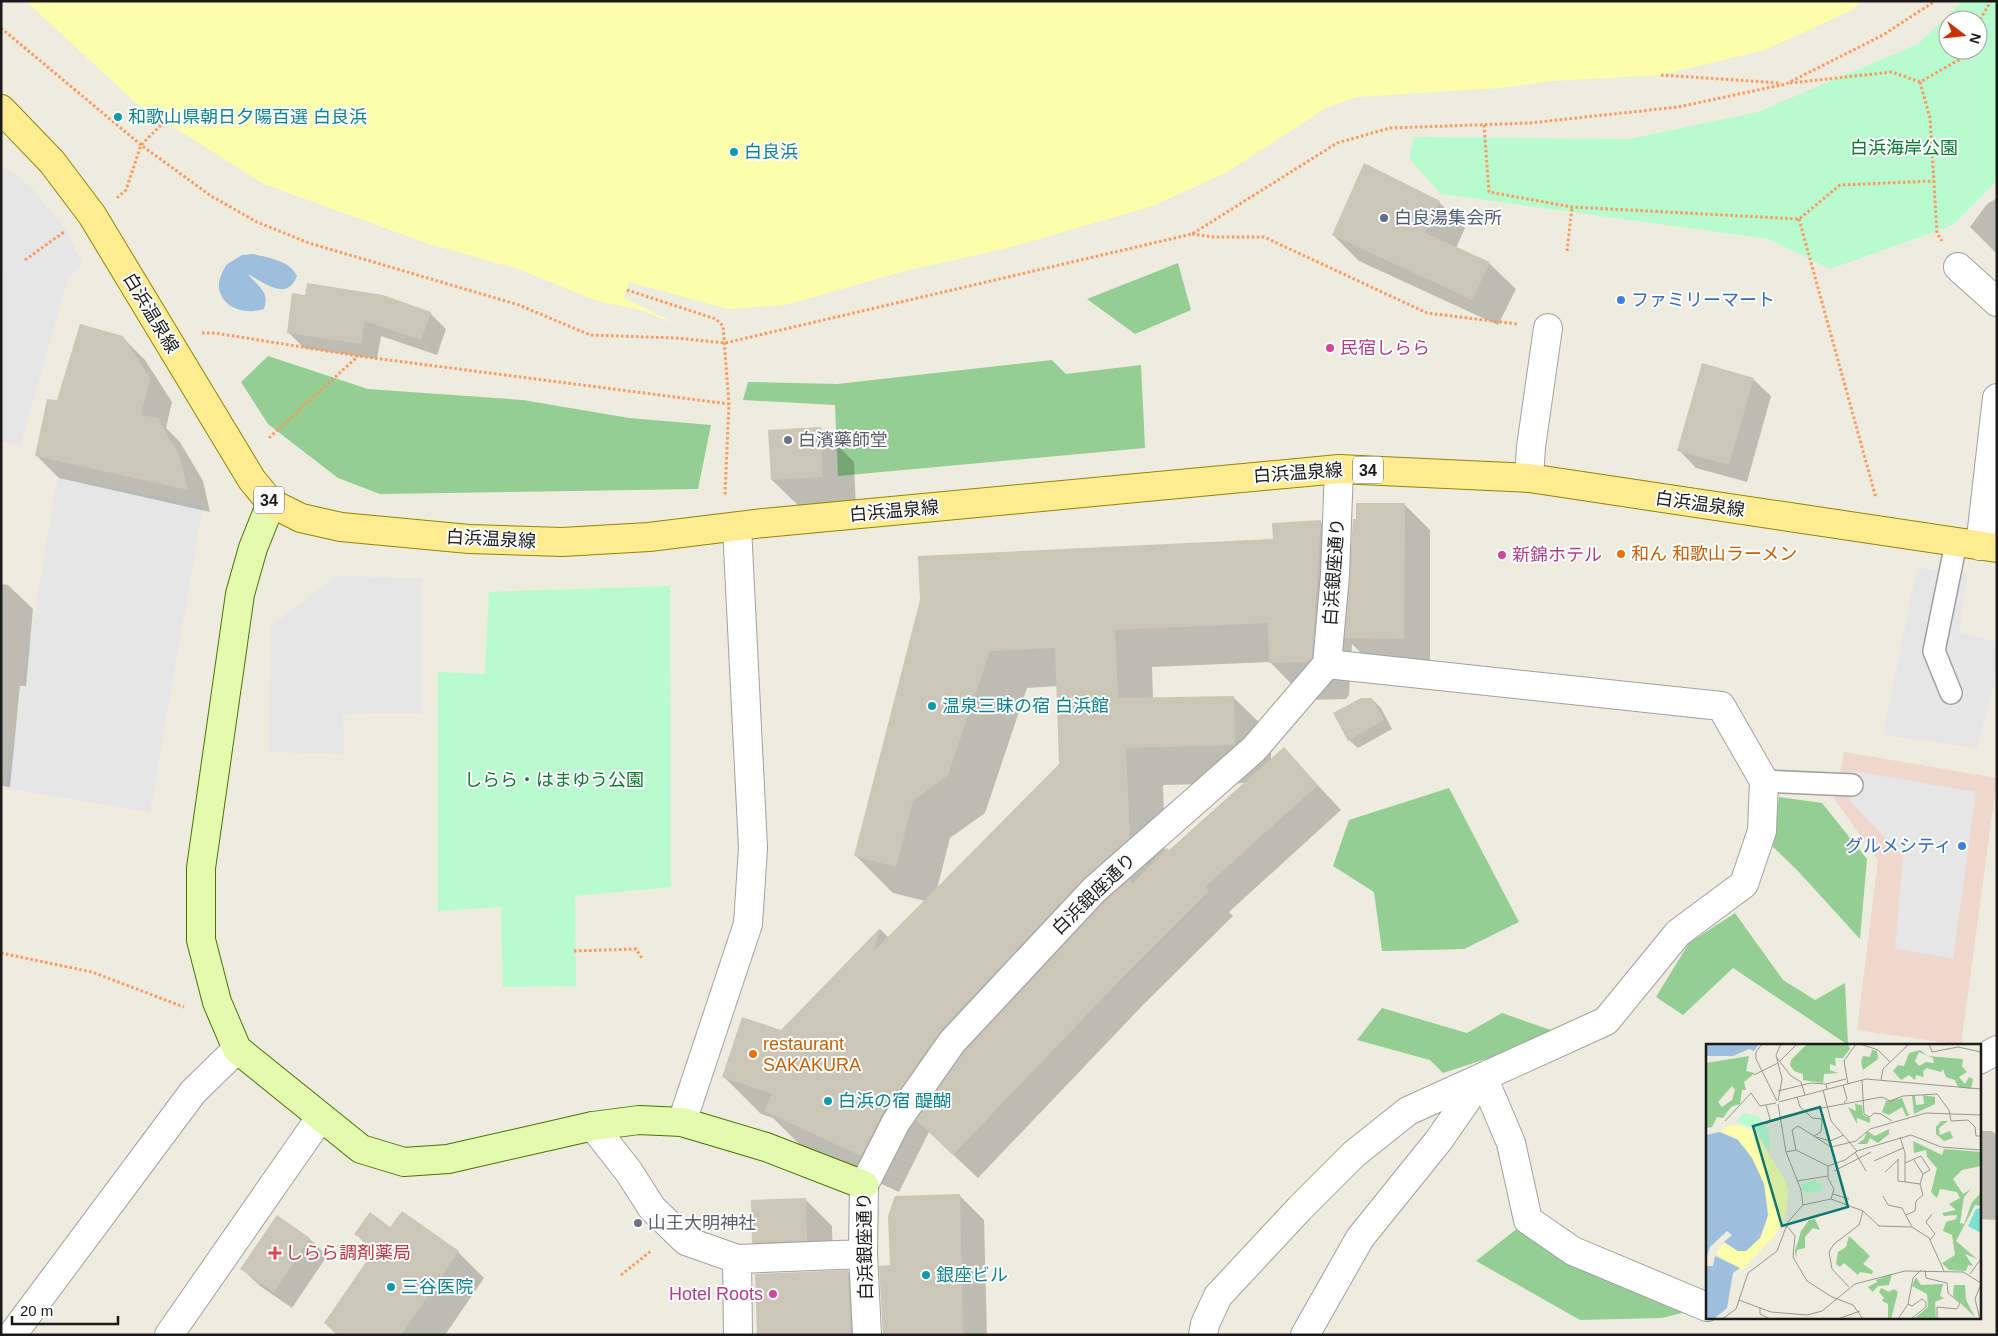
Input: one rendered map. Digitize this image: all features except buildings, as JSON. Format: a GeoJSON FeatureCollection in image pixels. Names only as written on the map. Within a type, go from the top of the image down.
{"type":"FeatureCollection","features":[{"type":"Feature","properties":{"kind":"main road","name":"白浜温泉線"},"geometry":{"type":"LineString","coordinates":[[1,109],[52,162],[92,215],[252,480],[271,503],[301,518],[341,527],[469,539],[562,542],[649,538],[737,527],[1339,468],[1529,478],[1977,546]]}},
{"type":"Feature","properties":{"kind":"street"},"geometry":{"type":"LineString","coordinates":[[1958,267],[1997,302]]}},
{"type":"Feature","properties":{"kind":"street"},"geometry":{"type":"LineString","coordinates":[[1529,478],[1530,447],[1548,328]]}},
{"type":"Feature","properties":{"kind":"street"},"geometry":{"type":"LineString","coordinates":[[1977,546],[1997,398]]}},
{"type":"Feature","properties":{"kind":"street","name":"白浜銀座通り"},"geometry":{"type":"LineString","coordinates":[[867,1335],[863,1254],[864,1185],[896,1122],[952,1042],[1094,890],[1254,749],[1327,664],[1335,565],[1339,468]]}},
{"type":"Feature","properties":{"kind":"street"},"geometry":{"type":"LineString","coordinates":[[271,503],[253,548],[240,594],[201,868],[201,940],[217,1002],[237,1049],[320,1118],[361,1149],[404,1162],[448,1159],[593,1126],[639,1120],[682,1122],[766,1147],[864,1185]]}},
{"type":"Feature","properties":{"kind":"street"},"geometry":{"type":"LineString","coordinates":[[682,1122],[748,924],[753,848],[737,527]]}},
{"type":"Feature","properties":{"kind":"street"},"geometry":{"type":"LineString","coordinates":[[1203,1335],[1205,1324],[1218,1296],[1300,1208],[1354,1154],[1408,1110],[1606,1021],[1678,933],[1744,884],[1762,831],[1764,781],[1721,706],[1327,664]]}},
{"type":"Feature","properties":{"kind":"street"},"geometry":{"type":"LineString","coordinates":[[12,1335],[194,1092],[237,1049]]}},
{"type":"Feature","properties":{"kind":"street"},"geometry":{"type":"LineString","coordinates":[[1980,1059],[1997,1050]]}},
{"type":"Feature","properties":{"kind":"street"},"geometry":{"type":"LineString","coordinates":[[1483,1077],[1511,1143],[1528,1220],[1573,1251],[1706,1307]]}},
{"type":"Feature","properties":{"kind":"street"},"geometry":{"type":"LineString","coordinates":[[1305,1335],[1360,1238],[1439,1140],[1483,1077]]}},
{"type":"Feature","properties":{"kind":"street"},"geometry":{"type":"LineString","coordinates":[[169,1335],[320,1118]]}},
{"type":"Feature","properties":{"kind":"street"},"geometry":{"type":"LineString","coordinates":[[593,1126],[629,1172],[652,1208],[686,1241],[737,1259],[863,1254]]}},
{"type":"Feature","properties":{"kind":"street"},"geometry":{"type":"LineString","coordinates":[[737,1259],[738,1335]]}},
{"type":"Feature","properties":{"kind":"lane"},"geometry":{"type":"LineString","coordinates":[[1951,693],[1934,651],[1977,546]]}},
{"type":"Feature","properties":{"kind":"lane"},"geometry":{"type":"LineString","coordinates":[[1764,781],[1852,784]]}},
{"type":"Feature","properties":{"kind":"path"},"geometry":{"type":"LineString","coordinates":[[1660,75],[1786,84],[1883,35],[1935,1]]}},
{"type":"Feature","properties":{"kind":"path"},"geometry":{"type":"LineString","coordinates":[[1,28],[141,145],[211,196],[257,222],[309,243],[519,305],[590,335],[675,338],[725,343],[1192,234],[1337,143],[1390,128],[1530,123],[1678,107],[1786,84],[1892,72],[1920,82],[1958,60]]}},
{"type":"Feature","properties":{"kind":"path"},"geometry":{"type":"LineString","coordinates":[[1920,82],[1930,118],[1937,233],[1958,267]]}},
{"type":"Feature","properties":{"kind":"path"},"geometry":{"type":"LineString","coordinates":[[115,200],[126,190],[141,145],[164,122]]}},
{"type":"Feature","properties":{"kind":"path"},"geometry":{"type":"LineString","coordinates":[[1484,125],[1489,192],[1572,207],[1799,219],[1840,185],[1934,181]]}},
{"type":"Feature","properties":{"kind":"path"},"geometry":{"type":"LineString","coordinates":[[1566,251],[1572,207]]}},
{"type":"Feature","properties":{"kind":"path"},"geometry":{"type":"LineString","coordinates":[[1799,219],[1876,495],[1883,531]]}},
{"type":"Feature","properties":{"kind":"path"},"geometry":{"type":"LineString","coordinates":[[25,260],[71,228]]}},
{"type":"Feature","properties":{"kind":"path"},"geometry":{"type":"LineString","coordinates":[[1192,234],[1214,237],[1264,237],[1427,313],[1548,328]]}},
{"type":"Feature","properties":{"kind":"path"},"geometry":{"type":"LineString","coordinates":[[627,290],[716,319],[723,326],[729,404],[725,493]]}},
{"type":"Feature","properties":{"kind":"path"},"geometry":{"type":"LineString","coordinates":[[199,333],[215,332],[358,356],[729,404]]}},
{"type":"Feature","properties":{"kind":"path"},"geometry":{"type":"LineString","coordinates":[[269,438],[358,356]]}},
{"type":"Feature","properties":{"kind":"path"},"geometry":{"type":"LineString","coordinates":[[574,951],[636,949],[643,960]]}},
{"type":"Feature","properties":{"kind":"path"},"geometry":{"type":"LineString","coordinates":[[1,953],[92,972],[183,1007],[217,1002]]}},
{"type":"Feature","properties":{"kind":"shaded area"},"geometry":{"type":"Polygon","coordinates":[[[3,166],[31,187],[66,230],[82,263],[68,278],[20,446],[1,441],[3,166]]]}},
{"type":"Feature","properties":{"kind":"shaded area"},"geometry":{"type":"Polygon","coordinates":[[[1178,263],[1191,310],[1135,334],[1087,299],[1178,263]]]}},
{"type":"Feature","properties":{"kind":"shaded area"},"geometry":{"type":"Polygon","coordinates":[[[268,356],[368,389],[523,400],[629,418],[711,425],[698,489],[380,494],[338,478],[268,424],[241,382],[268,356]]]}},
{"type":"Feature","properties":{"kind":"shaded area"},"geometry":{"type":"Polygon","coordinates":[[[1052,360],[1066,374],[1141,365],[1145,448],[838,476],[835,405],[743,400],[748,382],[837,384],[1052,360]]]}},
{"type":"Feature","properties":{"kind":"shaded area"},"geometry":{"type":"Polygon","coordinates":[[[58,476],[203,506],[150,812],[5,788],[58,476]]]}},
{"type":"Feature","properties":{"kind":"shaded area"},"geometry":{"type":"Polygon","coordinates":[[[1917,568],[1967,573],[1959,632],[1997,642],[1997,673],[1977,748],[1883,735],[1917,568]]]}},
{"type":"Feature","properties":{"kind":"shaded area"},"geometry":{"type":"Polygon","coordinates":[[[336,576],[422,578],[422,713],[343,714],[344,754],[269,752],[271,626],[336,576]]]}},
{"type":"Feature","properties":{"kind":"shaded area"},"geometry":{"type":"Polygon","coordinates":[[[1844,752],[1997,778],[1961,1044],[1857,1030],[1878,860],[1835,800],[1844,752]]]}},
{"type":"Feature","properties":{"kind":"shaded area"},"geometry":{"type":"Polygon","coordinates":[[[1853,771],[1976,792],[1953,959],[1895,948],[1903,856],[1850,801],[1853,771]]]}},
{"type":"Feature","properties":{"kind":"shaded area"},"geometry":{"type":"Polygon","coordinates":[[[1449,788],[1519,922],[1464,949],[1382,951],[1374,892],[1333,866],[1349,820],[1449,788]]]}},
{"type":"Feature","properties":{"kind":"shaded area"},"geometry":{"type":"Polygon","coordinates":[[[1779,797],[1822,803],[1867,859],[1860,939],[1797,870],[1772,846],[1779,797]]]}},
{"type":"Feature","properties":{"kind":"shaded area"},"geometry":{"type":"Polygon","coordinates":[[[1735,913],[1783,980],[1815,1000],[1845,983],[1848,1044],[1733,968],[1683,1015],[1656,997],[1689,943],[1735,913]]]}},
{"type":"Feature","properties":{"kind":"shaded area"},"geometry":{"type":"Polygon","coordinates":[[[1382,1008],[1467,1033],[1502,1013],[1562,1034],[1443,1073],[1430,1060],[1357,1040],[1382,1008]]]}},
{"type":"Feature","properties":{"kind":"shaded area"},"geometry":{"type":"Polygon","coordinates":[[[1528,1220],[1706,1307],[1662,1318],[1580,1320],[1476,1261],[1528,1220]]]}},
{"type":"Feature","properties":{"kind":"sand","name":"白良浜"},"geometry":{"type":"Polygon","coordinates":[[[26,1],[1862,1],[1850,11],[1765,50],[1661,75],[1553,81],[1499,88],[1357,97],[1326,108],[1227,172],[1153,206],[1008,248],[905,271],[785,305],[728,309],[629,282],[624,298],[676,324],[640,310],[597,301],[518,269],[426,243],[264,184],[137,104],[26,1]]]}},
{"type":"Feature","properties":{"kind":"green space","name":"白浜海岸公園"},"geometry":{"type":"Polygon","coordinates":[[[1963,1],[1997,1],[1997,181],[1953,225],[1830,269],[1769,239],[1441,194],[1409,158],[1414,137],[1629,139],[1758,112],[1918,44],[1938,25],[1938,60],[1988,60],[1988,10],[1954,10],[1963,1]]]}},
{"type":"Feature","properties":{"kind":"green space","name":"しらら・はまゆう公園"},"geometry":{"type":"Polygon","coordinates":[[[670,586],[671,887],[575,896],[576,986],[503,987],[501,907],[438,911],[438,672],[485,674],[489,592],[670,586]]]}},
{"type":"Feature","properties":{"kind":"water"},"geometry":{"type":"Polygon","coordinates":[[[253,254],[284,263],[297,276],[293,284],[281,289],[268,285],[248,274],[264,293],[265,303],[264,309],[243,311],[236,309],[225,301],[221,295],[219,282],[226,265],[242,255],[253,254]]]}},
{"type":"Feature","properties":{"kind":"place","name":"和歌山県朝日夕陽百選 白良浜"},"geometry":{"type":"Point","coordinates":[118,117]}},
{"type":"Feature","properties":{"kind":"place","name":"白良浜"},"geometry":{"type":"Point","coordinates":[734,152]}},
{"type":"Feature","properties":{"kind":"place","name":"白良湯集会所"},"geometry":{"type":"Point","coordinates":[1384,218]}},
{"type":"Feature","properties":{"kind":"place","name":"ファミリーマート"},"geometry":{"type":"Point","coordinates":[1621,300]}},
{"type":"Feature","properties":{"kind":"place","name":"民宿しらら"},"geometry":{"type":"Point","coordinates":[1330,348]}},
{"type":"Feature","properties":{"kind":"place","name":"白濱藥師堂"},"geometry":{"type":"Point","coordinates":[788,440]}},
{"type":"Feature","properties":{"kind":"place","name":"和ん 和歌山ラーメン"},"geometry":{"type":"Point","coordinates":[1621,554]}},
{"type":"Feature","properties":{"kind":"place","name":"新錦ホテル"},"geometry":{"type":"Point","coordinates":[1502,555]}},
{"type":"Feature","properties":{"kind":"place","name":"温泉三昧の宿 白浜館"},"geometry":{"type":"Point","coordinates":[932,706]}},
{"type":"Feature","properties":{"kind":"place","name":"グルメシティ"},"geometry":{"type":"Point","coordinates":[1962,846]}},
{"type":"Feature","properties":{"kind":"place","name":"restaurant SAKAKURA"},"geometry":{"type":"Point","coordinates":[753,1054]}},
{"type":"Feature","properties":{"kind":"place","name":"白浜の宿 醍醐"},"geometry":{"type":"Point","coordinates":[828,1101]}},
{"type":"Feature","properties":{"kind":"place","name":"山王大明神社"},"geometry":{"type":"Point","coordinates":[638,1223]}},
{"type":"Feature","properties":{"kind":"place","name":"しらら調剤薬局"},"geometry":{"type":"Point","coordinates":[275,1253]}},
{"type":"Feature","properties":{"kind":"place","name":"銀座ビル"},"geometry":{"type":"Point","coordinates":[926,1275]}},
{"type":"Feature","properties":{"kind":"place","name":"三谷医院"},"geometry":{"type":"Point","coordinates":[391,1287]}},
{"type":"Feature","properties":{"kind":"place","name":"Hotel Roots"},"geometry":{"type":"Point","coordinates":[773,1294]}}]}
